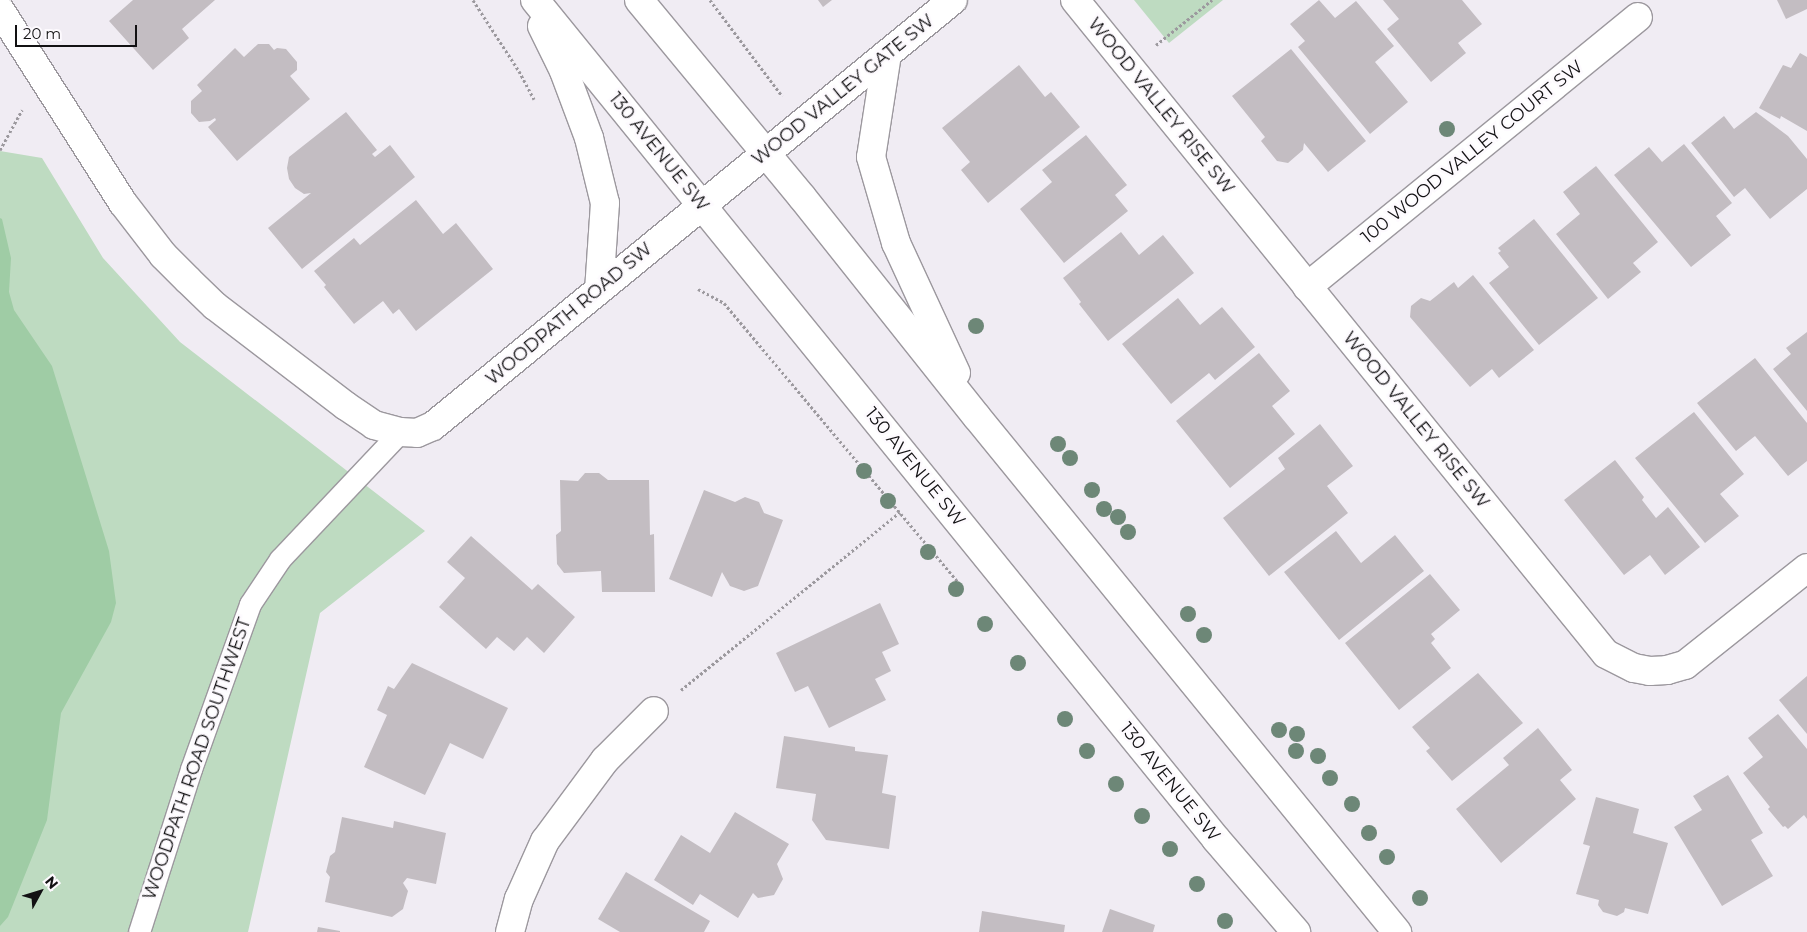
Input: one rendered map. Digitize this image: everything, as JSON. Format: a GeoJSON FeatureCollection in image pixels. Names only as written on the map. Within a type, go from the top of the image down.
{"type":"FeatureCollection","features":[{"type":"Feature","properties":{"kind":"street"},"geometry":{"type":"LineString","coordinates":[[529,0],[570,88],[589,138],[605,203],[600,290]]}},
{"type":"Feature","properties":{"kind":"street","name":"130 AVENUE SW"},"geometry":{"type":"LineString","coordinates":[[535,0],[1282,921],[1296,932]]}},
{"type":"Feature","properties":{"kind":"street"},"geometry":{"type":"LineString","coordinates":[[638,0],[766,153],[977,417],[1397,932]]}},
{"type":"Feature","properties":{"kind":"street","name":"WOOD VALLEY GATE SW"},"geometry":{"type":"LineString","coordinates":[[732,181],[953,0]]}},
{"type":"Feature","properties":{"kind":"street","name":"WOOD VALLEY RISE SW"},"geometry":{"type":"LineString","coordinates":[[1075,0],[1306,287],[1606,654],[1634,668],[1650,671],[1667,670],[1685,665],[1807,568]]}},
{"type":"Feature","properties":{"kind":"street"},"geometry":{"type":"LineString","coordinates":[[0,10],[123,203],[163,254],[215,306],[346,406],[374,425],[400,432]]}},
{"type":"Feature","properties":{"kind":"street","name":"100 WOOD VALLEY COURT SW"},"geometry":{"type":"LineString","coordinates":[[1306,287],[1638,17]]}},
{"type":"Feature","properties":{"kind":"street"},"geometry":{"type":"LineString","coordinates":[[887,54],[871,157],[896,243],[977,417]]}},
{"type":"Feature","properties":{"kind":"street","name":"WOODPATH ROAD SW"},"geometry":{"type":"LineString","coordinates":[[400,432],[417,432],[433,426],[732,181]]}},
{"type":"Feature","properties":{"kind":"street"},"geometry":{"type":"LineString","coordinates":[[510,932],[519,899],[545,841],[605,760],[654,712]]}},
{"type":"Feature","properties":{"kind":"lane","name":"WOODPATH ROAD SOUTHWEST"},"geometry":{"type":"LineString","coordinates":[[139,932],[191,769],[250,604],[280,559],[400,432]]}},
{"type":"Feature","properties":{"kind":"path"},"geometry":{"type":"LineString","coordinates":[[473,0],[519,71],[536,103]]}},
{"type":"Feature","properties":{"kind":"path"},"geometry":{"type":"LineString","coordinates":[[710,0],[802,124]]}},
{"type":"Feature","properties":{"kind":"path"},"geometry":{"type":"LineString","coordinates":[[1128,65],[1212,0]]}},
{"type":"Feature","properties":{"kind":"path"},"geometry":{"type":"LineString","coordinates":[[654,712],[900,512]]}},
{"type":"Feature","properties":{"kind":"green space"},"geometry":{"type":"Polygon","coordinates":[[[1134,0],[1223,0],[1169,43],[1134,0]]]}},
{"type":"Feature","properties":{"kind":"green space"},"geometry":{"type":"Polygon","coordinates":[[[0,151],[42,158],[103,258],[180,342],[425,531],[320,613],[248,932],[0,932],[0,151]]]}},
{"type":"Feature","properties":{"kind":"green space"},"geometry":{"type":"Polygon","coordinates":[[[0,218],[2,219],[11,258],[9,292],[14,310],[52,366],[109,551],[116,603],[111,622],[61,713],[47,820],[8,917],[0,926],[0,218]]]}},
{"type":"Feature","properties":{"kind":"building"},"geometry":{"type":"Polygon","coordinates":[[[133,0],[215,0],[182,29],[189,38],[153,70],[109,21],[133,0]]]}},
{"type":"Feature","properties":{"kind":"building"},"geometry":{"type":"Polygon","coordinates":[[[818,0],[832,0],[823,7],[818,0]]]}},
{"type":"Feature","properties":{"kind":"building"},"geometry":{"type":"Polygon","coordinates":[[[1319,0],[1335,18],[1356,1],[1394,46],[1375,62],[1408,102],[1370,134],[1298,47],[1305,41],[1290,24],[1319,0]]]}},
{"type":"Feature","properties":{"kind":"building"},"geometry":{"type":"Polygon","coordinates":[[[1383,0],[1462,0],[1482,24],[1458,43],[1466,53],[1431,82],[1387,29],[1399,19],[1383,0]]]}},
{"type":"Feature","properties":{"kind":"building"},"geometry":{"type":"Polygon","coordinates":[[[1777,0],[1807,0],[1807,9],[1786,19],[1777,0]]]}},
{"type":"Feature","properties":{"kind":"building"},"geometry":{"type":"Polygon","coordinates":[[[258,44],[269,44],[274,50],[277,48],[286,49],[297,62],[297,70],[290,76],[310,99],[237,161],[208,127],[216,120],[215,118],[210,121],[199,122],[191,113],[191,101],[202,91],[197,85],[235,48],[244,57],[258,44]]]}},
{"type":"Feature","properties":{"kind":"building"},"geometry":{"type":"Polygon","coordinates":[[[1291,49],[1366,141],[1328,172],[1304,143],[1303,150],[1288,163],[1277,161],[1261,141],[1265,137],[1232,96],[1291,49]]]}},
{"type":"Feature","properties":{"kind":"building"},"geometry":{"type":"Polygon","coordinates":[[[1800,53],[1807,57],[1807,131],[1781,116],[1780,119],[1759,108],[1783,65],[1791,68],[1800,53]]]}},
{"type":"Feature","properties":{"kind":"building"},"geometry":{"type":"Polygon","coordinates":[[[1019,65],[1045,97],[1051,92],[1080,127],[988,203],[961,170],[970,162],[942,128],[1019,65]]]}},
{"type":"Feature","properties":{"kind":"building"},"geometry":{"type":"Polygon","coordinates":[[[346,112],[377,150],[372,154],[375,157],[390,145],[415,177],[302,269],[268,228],[311,193],[304,194],[295,188],[289,179],[287,168],[289,157],[346,112]]]}},
{"type":"Feature","properties":{"kind":"building"},"geometry":{"type":"Polygon","coordinates":[[[1756,112],[1788,136],[1807,159],[1807,189],[1770,219],[1745,188],[1734,197],[1691,143],[1724,116],[1734,129],[1756,112]]]}},
{"type":"Feature","properties":{"kind":"building"},"geometry":{"type":"Polygon","coordinates":[[[1086,135],[1127,185],[1115,195],[1128,211],[1064,263],[1020,209],[1052,182],[1042,170],[1086,135]]]}},
{"type":"Feature","properties":{"kind":"building"},"geometry":{"type":"Polygon","coordinates":[[[1684,144],[1732,203],[1716,216],[1731,235],[1691,267],[1614,175],[1649,147],[1662,162],[1684,144]]]}},
{"type":"Feature","properties":{"kind":"building"},"geometry":{"type":"Polygon","coordinates":[[[1596,166],[1658,242],[1633,263],[1641,272],[1608,299],[1556,234],[1580,214],[1563,192],[1596,166]]]}},
{"type":"Feature","properties":{"kind":"building"},"geometry":{"type":"Polygon","coordinates":[[[416,200],[443,234],[456,223],[493,269],[416,331],[399,309],[393,314],[383,301],[354,324],[324,287],[326,285],[314,271],[354,238],[360,245],[416,200]]]}},
{"type":"Feature","properties":{"kind":"building"},"geometry":{"type":"Polygon","coordinates":[[[1534,219],[1598,298],[1539,345],[1489,283],[1509,267],[1498,253],[1501,251],[1498,248],[1534,219]]]}},
{"type":"Feature","properties":{"kind":"building"},"geometry":{"type":"Polygon","coordinates":[[[1121,232],[1139,255],[1163,235],[1194,273],[1108,341],[1079,304],[1081,302],[1063,278],[1121,232]]]}},
{"type":"Feature","properties":{"kind":"building"},"geometry":{"type":"Polygon","coordinates":[[[1473,275],[1534,350],[1499,378],[1492,369],[1470,387],[1410,317],[1411,306],[1421,298],[1430,301],[1454,282],[1458,288],[1473,275]]]}},
{"type":"Feature","properties":{"kind":"building"},"geometry":{"type":"Polygon","coordinates":[[[1178,298],[1200,325],[1222,307],[1255,347],[1215,380],[1209,373],[1171,404],[1122,344],[1178,298]]]}},
{"type":"Feature","properties":{"kind":"building"},"geometry":{"type":"Polygon","coordinates":[[[1807,332],[1807,411],[1773,369],[1791,354],[1786,348],[1807,332]]]}},
{"type":"Feature","properties":{"kind":"building"},"geometry":{"type":"Polygon","coordinates":[[[1259,353],[1290,391],[1272,406],[1295,434],[1230,488],[1176,421],[1259,353]]]}},
{"type":"Feature","properties":{"kind":"building"},"geometry":{"type":"Polygon","coordinates":[[[1755,358],[1807,423],[1807,461],[1788,476],[1755,436],[1736,451],[1697,403],[1755,358]]]}},
{"type":"Feature","properties":{"kind":"building"},"geometry":{"type":"Polygon","coordinates":[[[1694,412],[1744,474],[1720,494],[1739,516],[1705,543],[1635,458],[1694,412]]]}},
{"type":"Feature","properties":{"kind":"building"},"geometry":{"type":"Polygon","coordinates":[[[1320,424],[1353,466],[1327,486],[1348,513],[1269,576],[1223,518],[1285,469],[1278,458],[1320,424]]]}},
{"type":"Feature","properties":{"kind":"building"},"geometry":{"type":"Polygon","coordinates":[[[1615,460],[1644,497],[1642,500],[1656,518],[1668,507],[1700,547],[1665,575],[1650,555],[1624,575],[1564,500],[1615,460]]]}},
{"type":"Feature","properties":{"kind":"building"},"geometry":{"type":"Polygon","coordinates":[[[585,473],[599,473],[608,480],[649,480],[650,535],[654,534],[655,592],[602,592],[601,571],[564,573],[557,564],[556,535],[561,531],[560,480],[578,481],[585,473]]]}},
{"type":"Feature","properties":{"kind":"building"},"geometry":{"type":"Polygon","coordinates":[[[704,490],[735,502],[745,497],[759,502],[764,513],[783,520],[758,586],[744,591],[730,586],[722,572],[712,597],[669,579],[704,490]]]}},
{"type":"Feature","properties":{"kind":"building"},"geometry":{"type":"Polygon","coordinates":[[[1336,531],[1361,563],[1395,535],[1424,571],[1339,640],[1284,572],[1336,531]]]}},
{"type":"Feature","properties":{"kind":"building"},"geometry":{"type":"Polygon","coordinates":[[[471,536],[532,590],[538,584],[575,617],[544,653],[527,637],[514,651],[497,637],[486,649],[439,607],[465,578],[447,562],[471,536]]]}},
{"type":"Feature","properties":{"kind":"building"},"geometry":{"type":"Polygon","coordinates":[[[1430,574],[1460,610],[1431,634],[1435,639],[1431,643],[1451,668],[1399,710],[1345,643],[1430,574]]]}},
{"type":"Feature","properties":{"kind":"building"},"geometry":{"type":"Polygon","coordinates":[[[880,603],[899,644],[882,652],[891,671],[875,679],[886,700],[829,728],[808,686],[795,692],[776,653],[880,603]]]}},
{"type":"Feature","properties":{"kind":"building"},"geometry":{"type":"Polygon","coordinates":[[[412,663],[508,708],[483,759],[450,743],[425,795],[364,767],[387,715],[377,710],[388,686],[394,689],[412,663]]]}},
{"type":"Feature","properties":{"kind":"building"},"geometry":{"type":"Polygon","coordinates":[[[1478,673],[1523,723],[1452,781],[1426,751],[1430,748],[1412,727],[1478,673]]]}},
{"type":"Feature","properties":{"kind":"building"},"geometry":{"type":"Polygon","coordinates":[[[1807,676],[1807,734],[1779,700],[1807,676]]]}},
{"type":"Feature","properties":{"kind":"building"},"geometry":{"type":"Polygon","coordinates":[[[1778,714],[1807,749],[1807,819],[1804,815],[1788,829],[1785,826],[1783,827],[1768,809],[1770,807],[1743,773],[1763,757],[1748,738],[1778,714]]]}},
{"type":"Feature","properties":{"kind":"building"},"geometry":{"type":"Polygon","coordinates":[[[1538,728],[1572,770],[1560,780],[1576,799],[1501,863],[1456,809],[1509,765],[1503,758],[1538,728]]]}},
{"type":"Feature","properties":{"kind":"building"},"geometry":{"type":"Polygon","coordinates":[[[784,736],[855,747],[855,751],[888,755],[882,793],[896,796],[889,849],[826,840],[812,820],[816,794],[776,788],[784,736]]]}},
{"type":"Feature","properties":{"kind":"building"},"geometry":{"type":"Polygon","coordinates":[[[1728,775],[1763,833],[1751,840],[1773,876],[1722,906],[1674,827],[1702,810],[1693,796],[1728,775]]]}},
{"type":"Feature","properties":{"kind":"building"},"geometry":{"type":"Polygon","coordinates":[[[1596,797],[1639,809],[1633,833],[1668,843],[1648,914],[1625,908],[1624,912],[1617,916],[1603,912],[1598,905],[1599,900],[1576,894],[1590,846],[1583,844],[1596,797]]]}},
{"type":"Feature","properties":{"kind":"building"},"geometry":{"type":"Polygon","coordinates":[[[735,812],[789,844],[777,864],[783,879],[774,895],[758,898],[753,893],[738,918],[700,894],[693,905],[654,880],[681,835],[710,853],[735,812]]]}},
{"type":"Feature","properties":{"kind":"building"},"geometry":{"type":"Polygon","coordinates":[[[342,817],[393,828],[394,821],[446,833],[436,884],[407,878],[403,883],[408,891],[403,909],[392,917],[325,902],[330,877],[326,872],[330,856],[335,852],[342,817]]]}},
{"type":"Feature","properties":{"kind":"building"},"geometry":{"type":"Polygon","coordinates":[[[626,872],[710,921],[704,932],[620,932],[598,919],[626,872]]]}},
{"type":"Feature","properties":{"kind":"building"},"geometry":{"type":"Polygon","coordinates":[[[1110,909],[1155,925],[1153,932],[1102,932],[1110,909]]]}},
{"type":"Feature","properties":{"kind":"building"},"geometry":{"type":"Polygon","coordinates":[[[982,911],[1065,925],[1064,932],[979,932],[982,911]]]}},
{"type":"Feature","properties":{"kind":"building"},"geometry":{"type":"Polygon","coordinates":[[[318,927],[340,931],[340,932],[317,932],[318,927]]]}}]}
